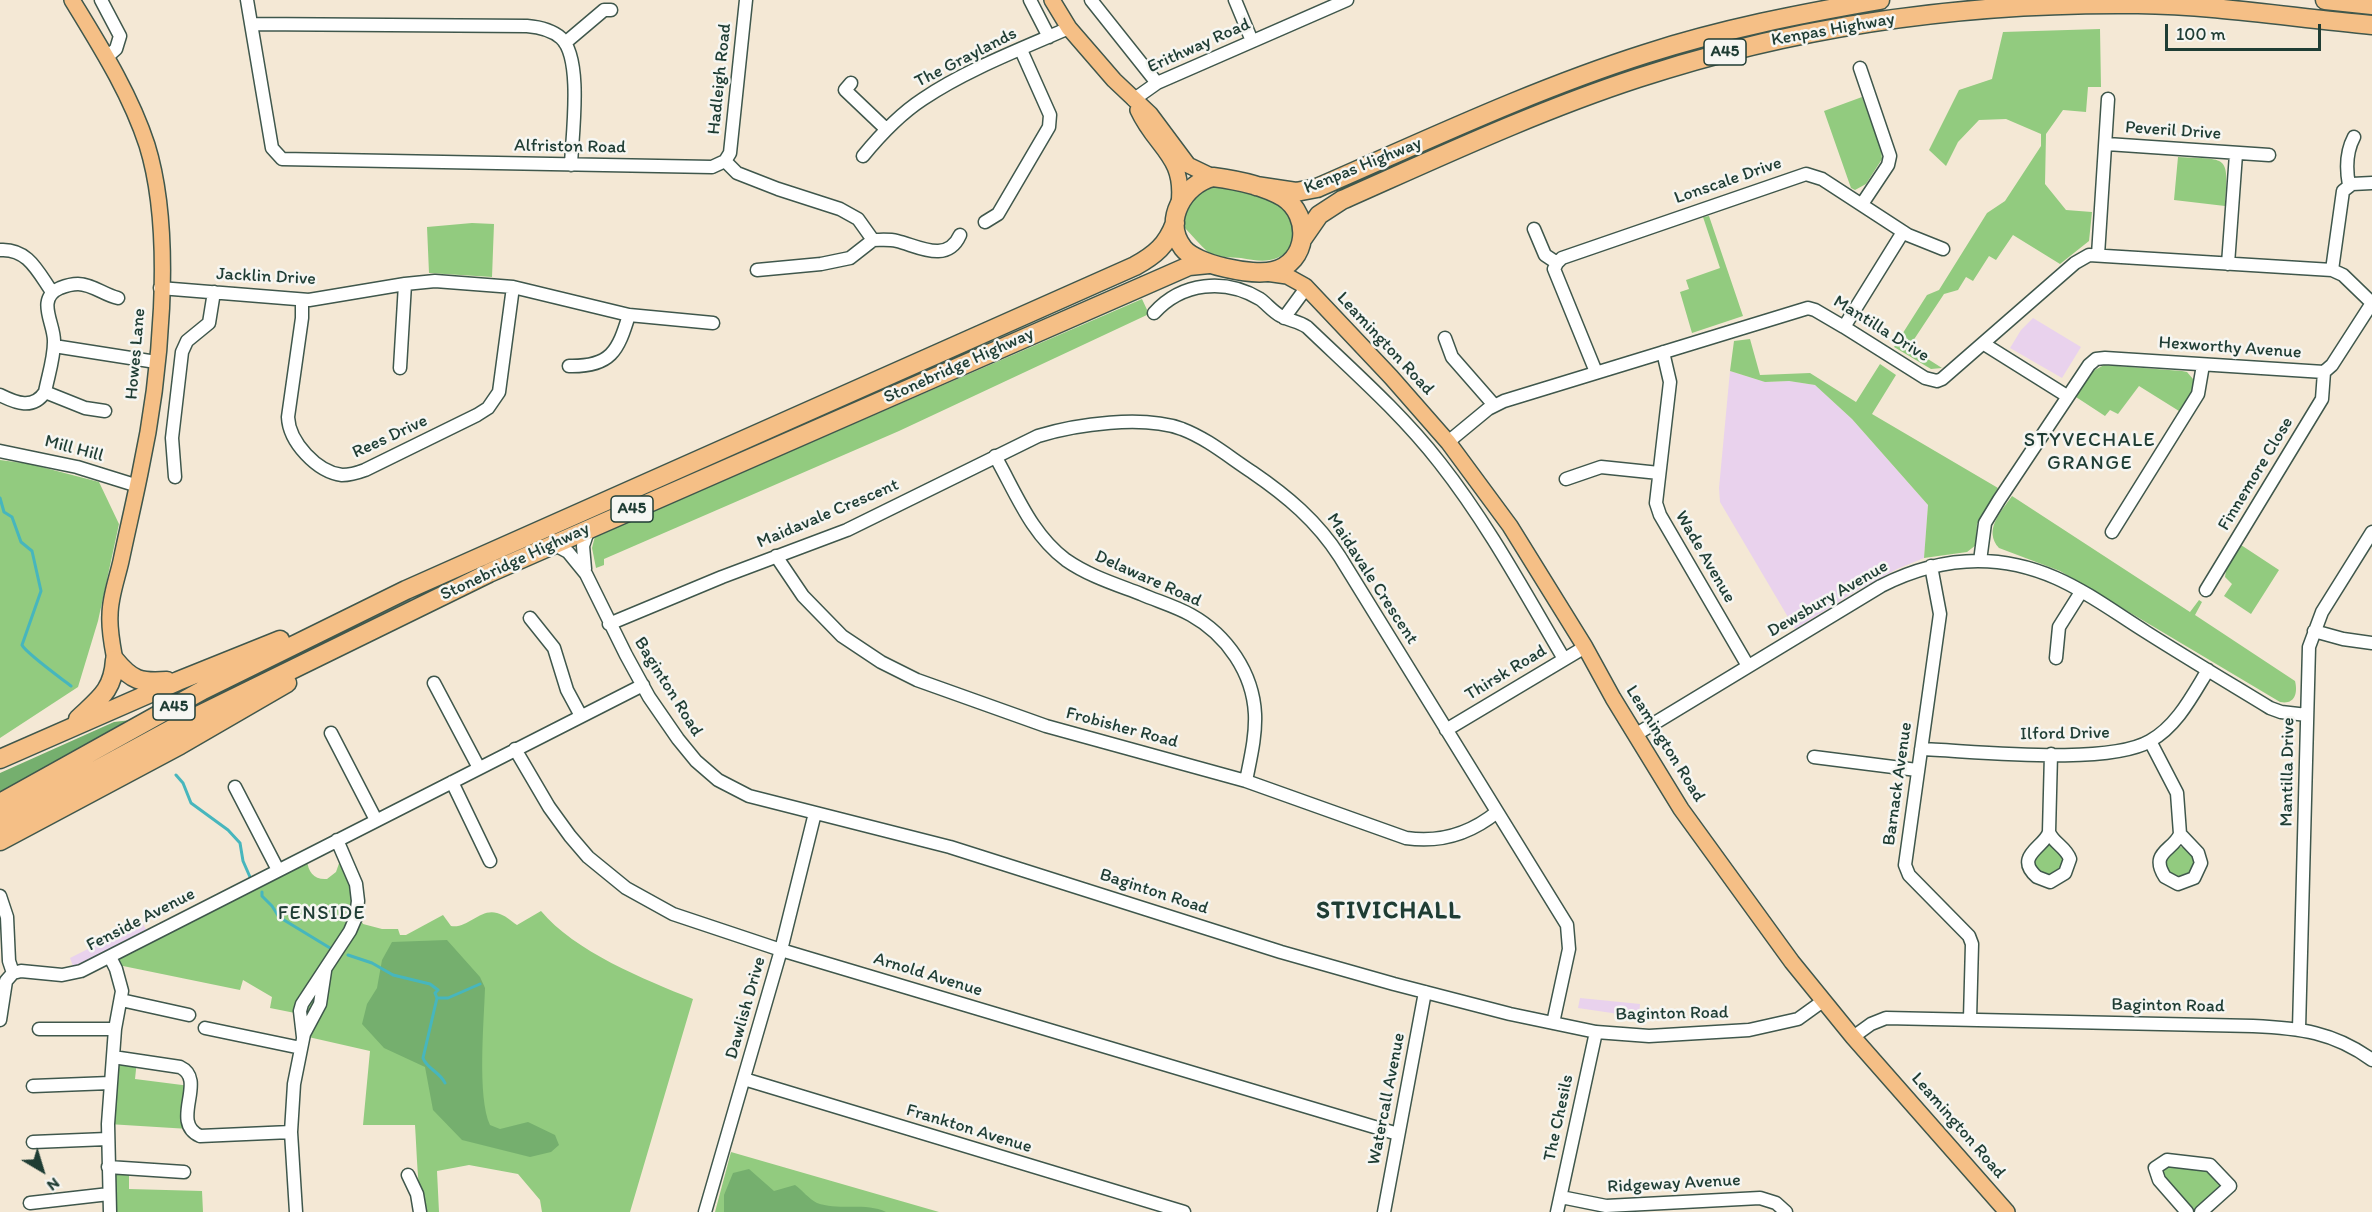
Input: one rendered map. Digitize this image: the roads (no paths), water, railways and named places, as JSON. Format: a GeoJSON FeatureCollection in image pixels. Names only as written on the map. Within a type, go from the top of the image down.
{"type":"FeatureCollection","features":[{"type":"Feature","properties":{"kind":"highway","name":"Kenpas Highway"},"geometry":{"type":"LineString","coordinates":[[1256,186],[1296,192],[1317,188],[1531,96],[1645,54],[1765,22],[1880,0]]}},
{"type":"Feature","properties":{"kind":"highway"},"geometry":{"type":"LineString","coordinates":[[2162,0],[2188,7]]}},
{"type":"Feature","properties":{"kind":"highway"},"geometry":{"type":"LineString","coordinates":[[2325,0],[2372,5]]}},
{"type":"Feature","properties":{"kind":"highway","name":"Kenpas Highway"},"geometry":{"type":"LineString","coordinates":[[1302,244],[1319,215],[1342,200],[1586,96],[1702,58],[1854,24],[1943,12],[2032,6],[2139,4],[2372,25]]}},
{"type":"Feature","properties":{"kind":"highway"},"geometry":{"type":"LineString","coordinates":[[1213,177],[1256,186],[1281,196],[1294,207],[1301,220],[1302,244],[1290,264],[1266,273],[1209,264],[1197,260],[1182,248],[1178,240],[1176,223],[1179,204],[1190,187],[1213,177]]}},
{"type":"Feature","properties":{"kind":"highway","name":"Stonebridge Highway"},"geometry":{"type":"LineString","coordinates":[[0,803],[203,690],[350,617],[556,521],[1135,266],[1161,249],[1176,223]]}},
{"type":"Feature","properties":{"kind":"highway","name":"Stonebridge Highway"},"geometry":{"type":"LineString","coordinates":[[0,822],[184,722],[552,544],[1189,266],[1209,264]]}},
{"type":"Feature","properties":{"kind":"highway","name":"A45"},"geometry":{"type":"LineString","coordinates":[[0,759],[178,681],[303,631],[350,617]]}},
{"type":"Feature","properties":{"kind":"highway"},"geometry":{"type":"LineString","coordinates":[[0,841],[180,745],[294,679],[340,645]]}},
{"type":"Feature","properties":{"kind":"highway"},"geometry":{"type":"LineString","coordinates":[[115,660],[122,669],[141,681],[151,683],[178,681]]}},
{"type":"Feature","properties":{"kind":"highway"},"geometry":{"type":"LineString","coordinates":[[65,731],[106,692],[114,672],[115,660]]}},
{"type":"Feature","properties":{"kind":"main road","name":"Howes Lane"},"geometry":{"type":"LineString","coordinates":[[72,0],[107,57],[134,111],[153,170],[160,223],[160,288],[150,418],[138,486],[110,605],[110,632],[115,660]]}},
{"type":"Feature","properties":{"kind":"main road"},"geometry":{"type":"LineString","coordinates":[[1052,0],[1069,28],[1114,80],[1150,114],[1188,165],[1213,177]]}},
{"type":"Feature","properties":{"kind":"main road"},"geometry":{"type":"LineString","coordinates":[[1133,100],[1143,121],[1177,169],[1181,191],[1179,204]]}},
{"type":"Feature","properties":{"kind":"main road"},"geometry":{"type":"LineString","coordinates":[[1302,244],[1300,270],[1305,287]]}},
{"type":"Feature","properties":{"kind":"main road","name":"Leamington Road"},"geometry":{"type":"LineString","coordinates":[[1266,273],[1287,276],[1305,287],[1391,377],[1448,442],[1510,526],[1681,809],[1823,1001],[2007,1212]]}},
{"type":"Feature","properties":{"kind":"street"},"geometry":{"type":"LineString","coordinates":[[101,0],[120,36],[116,48],[107,57]]}},
{"type":"Feature","properties":{"kind":"street","name":"Alfriston Road"},"geometry":{"type":"LineString","coordinates":[[247,0],[272,148],[282,159],[712,167],[725,161]]}},
{"type":"Feature","properties":{"kind":"street","name":"Hadleigh Road"},"geometry":{"type":"LineString","coordinates":[[725,161],[730,153],[746,0]]}},
{"type":"Feature","properties":{"kind":"street"},"geometry":{"type":"LineString","coordinates":[[1030,0],[1049,37]]}},
{"type":"Feature","properties":{"kind":"street"},"geometry":{"type":"LineString","coordinates":[[1091,0],[1157,83]]}},
{"type":"Feature","properties":{"kind":"street"},"geometry":{"type":"LineString","coordinates":[[1235,0],[1252,41]]}},
{"type":"Feature","properties":{"kind":"street","name":"Erithway Road"},"geometry":{"type":"LineString","coordinates":[[1133,100],[1157,83],[1347,0]]}},
{"type":"Feature","properties":{"kind":"street"},"geometry":{"type":"LineString","coordinates":[[565,43],[604,10],[611,10]]}},
{"type":"Feature","properties":{"kind":"street"},"geometry":{"type":"LineString","coordinates":[[251,24],[539,27],[565,43],[572,58],[575,75],[571,165]]}},
{"type":"Feature","properties":{"kind":"street","name":"The Graylands"},"geometry":{"type":"LineString","coordinates":[[863,156],[886,129],[923,99],[943,87],[1069,28]]}},
{"type":"Feature","properties":{"kind":"street"},"geometry":{"type":"LineString","coordinates":[[985,222],[998,214],[1049,127],[1050,115],[1021,50]]}},
{"type":"Feature","properties":{"kind":"street"},"geometry":{"type":"LineString","coordinates":[[1860,68],[1890,156],[1888,165],[1862,204]]}},
{"type":"Feature","properties":{"kind":"street"},"geometry":{"type":"LineString","coordinates":[[851,83],[844,90],[886,129]]}},
{"type":"Feature","properties":{"kind":"street","name":"Peveril Drive"},"geometry":{"type":"LineString","coordinates":[[2098,255],[2107,144],[2108,99]]}},
{"type":"Feature","properties":{"kind":"street"},"geometry":{"type":"LineString","coordinates":[[2349,185],[2346,171],[2350,144],[2354,137]]}},
{"type":"Feature","properties":{"kind":"street","name":"Peveril Drive"},"geometry":{"type":"LineString","coordinates":[[2107,144],[2270,155]]}},
{"type":"Feature","properties":{"kind":"street","name":"Peveril Drive"},"geometry":{"type":"LineString","coordinates":[[2228,264],[2236,154]]}},
{"type":"Feature","properties":{"kind":"street"},"geometry":{"type":"LineString","coordinates":[[725,161],[737,173],[840,209],[863,223],[873,240]]}},
{"type":"Feature","properties":{"kind":"street","name":"Lonscale Drive"},"geometry":{"type":"LineString","coordinates":[[1557,263],[1562,258],[1806,174],[1822,179],[1903,232],[1942,249]]}},
{"type":"Feature","properties":{"kind":"street"},"geometry":{"type":"LineString","coordinates":[[2372,183],[2349,185],[2343,191],[2332,270],[2343,275],[2372,303]]}},
{"type":"Feature","properties":{"kind":"street"},"geometry":{"type":"LineString","coordinates":[[1534,229],[1545,255],[1557,263],[1554,269],[1596,372]]}},
{"type":"Feature","properties":{"kind":"street"},"geometry":{"type":"LineString","coordinates":[[1844,327],[1903,232]]}},
{"type":"Feature","properties":{"kind":"street"},"geometry":{"type":"LineString","coordinates":[[757,270],[821,264],[850,258],[873,240],[895,240],[922,250],[935,251],[951,247],[960,235]]}},
{"type":"Feature","properties":{"kind":"street"},"geometry":{"type":"LineString","coordinates":[[0,250],[8,249],[26,255],[52,292]]}},
{"type":"Feature","properties":{"kind":"street","name":"Mantilla Drive"},"geometry":{"type":"LineString","coordinates":[[1448,442],[1494,405],[1805,309],[1815,310],[1925,378],[1937,381],[1951,374],[2086,255],[2332,270]]}},
{"type":"Feature","properties":{"kind":"street","name":"Jacklin Drive"},"geometry":{"type":"LineString","coordinates":[[160,288],[302,300],[405,284],[435,282],[513,287],[628,315],[713,323]]}},
{"type":"Feature","properties":{"kind":"street"},"geometry":{"type":"LineString","coordinates":[[0,395],[21,404],[30,404],[36,402],[45,392],[55,338],[47,310],[52,292],[79,284],[118,298]]}},
{"type":"Feature","properties":{"kind":"street"},"geometry":{"type":"LineString","coordinates":[[400,368],[405,284]]}},
{"type":"Feature","properties":{"kind":"street"},"geometry":{"type":"LineString","coordinates":[[1154,312],[1179,294],[1202,285],[1214,284],[1230,287],[1259,298],[1284,318],[1307,327],[1375,390],[1439,462],[1489,534],[1564,659]]}},
{"type":"Feature","properties":{"kind":"street","name":"Rees Drive"},"geometry":{"type":"LineString","coordinates":[[302,300],[302,318],[288,417],[289,429],[297,446],[317,463],[332,473],[348,475],[365,470],[477,415],[492,403],[501,386],[513,287]]}},
{"type":"Feature","properties":{"kind":"street"},"geometry":{"type":"LineString","coordinates":[[1284,318],[1305,287]]}},
{"type":"Feature","properties":{"kind":"street"},"geometry":{"type":"LineString","coordinates":[[175,477],[172,438],[183,352],[186,341],[208,323],[214,292]]}},
{"type":"Feature","properties":{"kind":"street","name":"Hexworthy Avenue"},"geometry":{"type":"LineString","coordinates":[[1980,561],[1985,523],[2067,396],[2089,365],[2099,358],[2324,372],[2332,365],[2372,303]]}},
{"type":"Feature","properties":{"kind":"street"},"geometry":{"type":"LineString","coordinates":[[569,366],[594,365],[610,356],[621,341],[628,315]]}},
{"type":"Feature","properties":{"kind":"street"},"geometry":{"type":"LineString","coordinates":[[1445,338],[1452,357],[1494,405]]}},
{"type":"Feature","properties":{"kind":"street"},"geometry":{"type":"LineString","coordinates":[[1984,344],[2067,396]]}},
{"type":"Feature","properties":{"kind":"street"},"geometry":{"type":"LineString","coordinates":[[54,346],[156,362]]}},
{"type":"Feature","properties":{"kind":"street","name":"Wade Avenue"},"geometry":{"type":"LineString","coordinates":[[1663,352],[1670,382],[1656,503],[1660,515],[1748,666]]}},
{"type":"Feature","properties":{"kind":"street"},"geometry":{"type":"LineString","coordinates":[[2112,532],[2198,394],[2203,365]]}},
{"type":"Feature","properties":{"kind":"street","name":"Finnemore Close"},"geometry":{"type":"LineString","coordinates":[[2206,590],[2322,399],[2324,372]]}},
{"type":"Feature","properties":{"kind":"street"},"geometry":{"type":"LineString","coordinates":[[45,392],[85,408],[105,411]]}},
{"type":"Feature","properties":{"kind":"street","name":"Maidavale Crescent"},"geometry":{"type":"LineString","coordinates":[[609,624],[880,515],[995,456],[1053,432],[1108,424],[1161,424],[1182,430],[1213,445],[1287,497],[1306,513],[1329,539],[1569,929],[1569,949],[1553,1023]]}},
{"type":"Feature","properties":{"kind":"street","name":"Mill Hill"},"geometry":{"type":"LineString","coordinates":[[0,451],[77,467],[138,486]]}},
{"type":"Feature","properties":{"kind":"street","name":"Delaware Road"},"geometry":{"type":"LineString","coordinates":[[995,456],[1032,524],[1053,549],[1084,571],[1191,615],[1216,633],[1229,647],[1245,671],[1255,713],[1246,782]]}},
{"type":"Feature","properties":{"kind":"street"},"geometry":{"type":"LineString","coordinates":[[1566,479],[1601,466],[1659,473]]}},
{"type":"Feature","properties":{"kind":"street","name":"Baginton Road"},"geometry":{"type":"LineString","coordinates":[[586,573],[583,546],[590,527]]}},
{"type":"Feature","properties":{"kind":"street","name":"Mantilla Drive"},"geometry":{"type":"LineString","coordinates":[[2299,1029],[2308,654],[2322,612],[2372,532]]}},
{"type":"Feature","properties":{"kind":"street","name":"Baginton Road"},"geometry":{"type":"LineString","coordinates":[[552,544],[568,552],[586,573],[609,624],[643,685],[678,739],[696,761],[718,780],[730,788],[760,800],[950,847],[1281,952],[1425,992],[1596,1032],[1648,1036],[1704,1034],[1749,1029],[1798,1019],[1823,1001]]}},
{"type":"Feature","properties":{"kind":"street","name":"Frobisher Road"},"geometry":{"type":"LineString","coordinates":[[776,556],[803,596],[834,629],[864,652],[901,672],[1046,726],[1246,782],[1398,836],[1414,839],[1439,839],[1462,833],[1497,812]]}},
{"type":"Feature","properties":{"kind":"street","name":"Dewsbury Avenue"},"geometry":{"type":"LineString","coordinates":[[1635,735],[1881,586],[1901,576],[1932,566],[1961,561],[2008,563],[2033,569],[2058,579],[2275,711],[2307,715]]}},
{"type":"Feature","properties":{"kind":"street","name":"Barnack Avenue"},"geometry":{"type":"LineString","coordinates":[[1932,566],[1940,614],[1917,770],[1906,870],[1969,936],[1972,944],[1970,1019]]}},
{"type":"Feature","properties":{"kind":"street"},"geometry":{"type":"LineString","coordinates":[[2056,662],[2059,627],[2081,592]]}},
{"type":"Feature","properties":{"kind":"street"},"geometry":{"type":"LineString","coordinates":[[530,618],[554,648],[567,690],[581,716]]}},
{"type":"Feature","properties":{"kind":"street"},"geometry":{"type":"LineString","coordinates":[[2314,631],[2343,639],[2372,643]]}},
{"type":"Feature","properties":{"kind":"street","name":"Thirsk Road"},"geometry":{"type":"LineString","coordinates":[[1446,730],[1585,647]]}},
{"type":"Feature","properties":{"kind":"street","name":"Ilford Drive"},"geometry":{"type":"LineString","coordinates":[[1921,750],[2051,754],[2120,751],[2150,741],[2164,731],[2178,717],[2208,670]]}},
{"type":"Feature","properties":{"kind":"street"},"geometry":{"type":"LineString","coordinates":[[434,683],[479,768]]}},
{"type":"Feature","properties":{"kind":"street","name":"Fenside Avenue"},"geometry":{"type":"LineString","coordinates":[[13,973],[21,971],[72,974],[110,957],[643,685]]}},
{"type":"Feature","properties":{"kind":"street"},"geometry":{"type":"LineString","coordinates":[[331,733],[376,820]]}},
{"type":"Feature","properties":{"kind":"street"},"geometry":{"type":"LineString","coordinates":[[2150,741],[2177,793],[2180,834]]}},
{"type":"Feature","properties":{"kind":"street","name":"Arnold Avenue"},"geometry":{"type":"LineString","coordinates":[[515,749],[538,791],[565,830],[588,857],[616,881],[673,914],[781,950],[1398,1134]]}},
{"type":"Feature","properties":{"kind":"street"},"geometry":{"type":"LineString","coordinates":[[2049,832],[2051,754]]}},
{"type":"Feature","properties":{"kind":"street"},"geometry":{"type":"LineString","coordinates":[[1814,756],[1917,770]]}},
{"type":"Feature","properties":{"kind":"street"},"geometry":{"type":"LineString","coordinates":[[452,782],[490,861]]}},
{"type":"Feature","properties":{"kind":"street"},"geometry":{"type":"LineString","coordinates":[[235,787],[278,870]]}},
{"type":"Feature","properties":{"kind":"street","name":"Dawlish Drive"},"geometry":{"type":"LineString","coordinates":[[705,1212],[781,950],[815,813]]}},
{"type":"Feature","properties":{"kind":"street"},"geometry":{"type":"LineString","coordinates":[[295,1212],[291,1132],[294,1084],[302,1043],[320,1004],[325,971],[355,921],[358,901],[353,874],[338,840]]}},
{"type":"Feature","properties":{"kind":"street"},"geometry":{"type":"LineString","coordinates":[[0,896],[7,917],[9,961],[13,973],[6,981],[0,1020]]}},
{"type":"Feature","properties":{"kind":"street"},"geometry":{"type":"LineString","coordinates":[[110,957],[120,980],[121,1000],[115,1029],[107,1139],[110,1212]]}},
{"type":"Feature","properties":{"kind":"street","name":"Watercall Avenue"},"geometry":{"type":"LineString","coordinates":[[1384,1212],[1425,992]]}},
{"type":"Feature","properties":{"kind":"street"},"geometry":{"type":"LineString","coordinates":[[121,1000],[189,1015]]}},
{"type":"Feature","properties":{"kind":"street","name":"Baginton Road"},"geometry":{"type":"LineString","coordinates":[[1853,1037],[1871,1024],[1886,1018],[2253,1026],[2299,1029],[2334,1038],[2352,1046],[2372,1060]]}},
{"type":"Feature","properties":{"kind":"street"},"geometry":{"type":"LineString","coordinates":[[205,1028],[302,1043]]}},
{"type":"Feature","properties":{"kind":"street"},"geometry":{"type":"LineString","coordinates":[[39,1029],[115,1029]]}},
{"type":"Feature","properties":{"kind":"street","name":"The Chesils"},"geometry":{"type":"LineString","coordinates":[[1557,1212],[1596,1032]]}},
{"type":"Feature","properties":{"kind":"street"},"geometry":{"type":"LineString","coordinates":[[113,1057],[180,1067],[186,1070],[191,1078],[186,1121],[189,1129],[200,1136],[291,1132]]}},
{"type":"Feature","properties":{"kind":"street","name":"Frankton Avenue"},"geometry":{"type":"LineString","coordinates":[[744,1079],[1184,1212]]}},
{"type":"Feature","properties":{"kind":"street"},"geometry":{"type":"LineString","coordinates":[[33,1086],[110,1083]]}},
{"type":"Feature","properties":{"kind":"street"},"geometry":{"type":"LineString","coordinates":[[33,1142],[107,1139]]}},
{"type":"Feature","properties":{"kind":"street"},"geometry":{"type":"LineString","coordinates":[[2187,1212],[2157,1176],[2155,1168],[2162,1162],[2179,1161],[2210,1165],[2230,1186],[2201,1212]]}},
{"type":"Feature","properties":{"kind":"street"},"geometry":{"type":"LineString","coordinates":[[108,1167],[184,1172]]}},
{"type":"Feature","properties":{"kind":"street"},"geometry":{"type":"LineString","coordinates":[[408,1175],[417,1194],[420,1212]]}},
{"type":"Feature","properties":{"kind":"street"},"geometry":{"type":"LineString","coordinates":[[30,1203],[109,1194]]}},
{"type":"Feature","properties":{"kind":"street","name":"Ridgeway Avenue"},"geometry":{"type":"LineString","coordinates":[[1561,1197],[1606,1206],[1760,1198],[1776,1203],[1786,1212]]}},
{"type":"Feature","properties":{"kind":"waterway"},"geometry":{"type":"LineString","coordinates":[[0,498],[4,512],[12,517],[21,542],[32,551],[41,591],[22,645],[37,660],[71,686]]}},
{"type":"Feature","properties":{"kind":"waterway"},"geometry":{"type":"LineString","coordinates":[[176,775],[183,783],[191,803],[228,830],[240,843],[243,861],[250,877]]}},
{"type":"Feature","properties":{"kind":"waterway"},"geometry":{"type":"LineString","coordinates":[[262,892],[262,896],[279,917],[330,948]]}},
{"type":"Feature","properties":{"kind":"waterway"},"geometry":{"type":"LineString","coordinates":[[348,955],[372,963],[393,975],[430,984],[438,990],[435,993],[437,998],[448,998],[480,984]]}},
{"type":"Feature","properties":{"kind":"waterway"},"geometry":{"type":"LineString","coordinates":[[437,998],[423,1058],[445,1083]]}},
{"type":"Feature","properties":{"kind":"district","name":"STYVECHALE GRANGE"},"geometry":{"type":"Point","coordinates":[2090,452]}},
{"type":"Feature","properties":{"kind":"district","name":"STIVICHALL"},"geometry":{"type":"Point","coordinates":[1389,912]}},
{"type":"Feature","properties":{"kind":"district","name":"FENSIDE"},"geometry":{"type":"Point","coordinates":[322,914]}}]}
